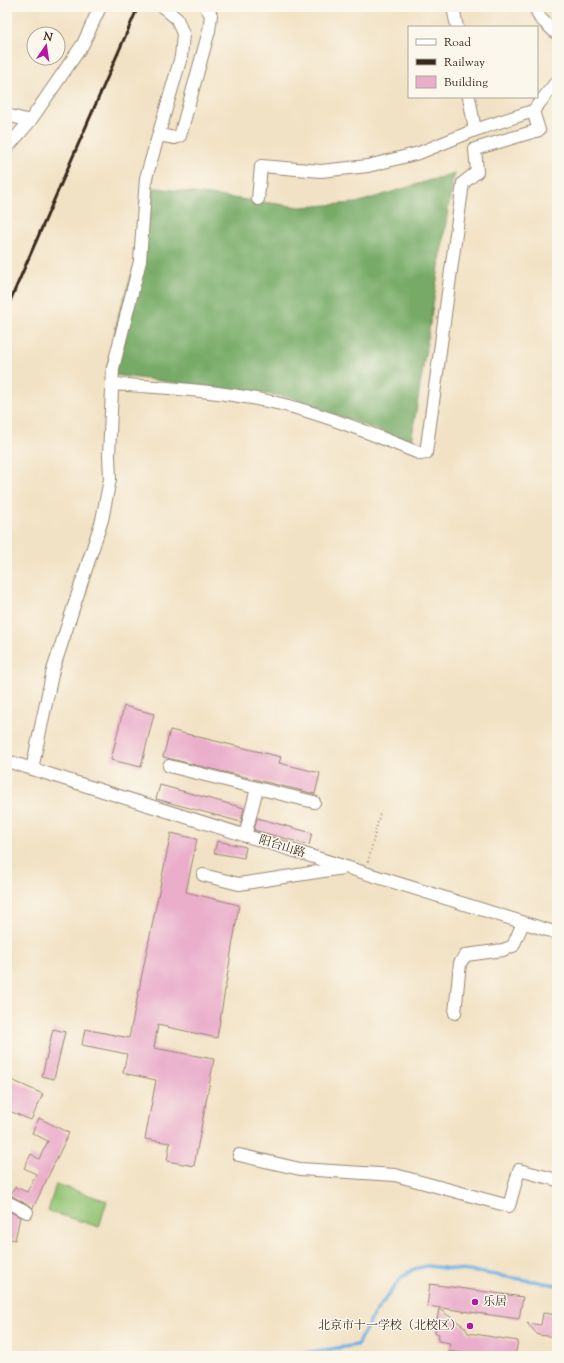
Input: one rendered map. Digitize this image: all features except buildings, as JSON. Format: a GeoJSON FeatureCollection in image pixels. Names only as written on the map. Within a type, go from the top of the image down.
{"type":"FeatureCollection","features":[{"type":"Feature","properties":{"kind":"street"},"geometry":{"type":"LineString","coordinates":[[7,148],[30,122],[83,44],[100,7]]}},
{"type":"Feature","properties":{"kind":"street"},"geometry":{"type":"LineString","coordinates":[[32,768],[53,670],[102,520],[110,479],[109,455],[113,368],[140,261],[146,178],[180,57],[183,34],[177,19],[163,7]]}},
{"type":"Feature","properties":{"kind":"street"},"geometry":{"type":"LineString","coordinates":[[159,135],[175,138],[180,136],[209,31],[212,15],[206,7]]}},
{"type":"Feature","properties":{"kind":"street"},"geometry":{"type":"LineString","coordinates":[[453,7],[457,26]]}},
{"type":"Feature","properties":{"kind":"street"},"geometry":{"type":"LineString","coordinates":[[535,7],[540,18],[557,34]]}},
{"type":"Feature","properties":{"kind":"street"},"geometry":{"type":"LineString","coordinates":[[258,199],[261,166],[321,172],[368,166],[419,153],[475,130],[534,111],[557,81]]}},
{"type":"Feature","properties":{"kind":"street"},"geometry":{"type":"LineString","coordinates":[[469,98],[475,130]]}},
{"type":"Feature","properties":{"kind":"street"},"geometry":{"type":"LineString","coordinates":[[112,384],[207,391],[281,404],[364,430],[421,454],[426,453],[463,183],[477,172],[475,149],[539,130],[534,111]]}},
{"type":"Feature","properties":{"kind":"street"},"geometry":{"type":"LineString","coordinates":[[7,115],[30,122]]}},
{"type":"Feature","properties":{"kind":"street","name":"阳台山路"},"geometry":{"type":"LineString","coordinates":[[7,761],[557,933]]}},
{"type":"Feature","properties":{"kind":"street"},"geometry":{"type":"LineString","coordinates":[[169,766],[314,802]]}},
{"type":"Feature","properties":{"kind":"street"},"geometry":{"type":"LineString","coordinates":[[245,836],[257,788]]}},
{"type":"Feature","properties":{"kind":"street"},"geometry":{"type":"LineString","coordinates":[[203,875],[239,884],[346,867]]}},
{"type":"Feature","properties":{"kind":"street"},"geometry":{"type":"LineString","coordinates":[[455,1013],[460,963],[466,955],[503,950],[513,946],[523,923]]}},
{"type":"Feature","properties":{"kind":"street"},"geometry":{"type":"LineString","coordinates":[[239,1155],[300,1169],[395,1175],[509,1206],[519,1170],[557,1180]]}},
{"type":"Feature","properties":{"kind":"street"},"geometry":{"type":"LineString","coordinates":[[7,1202],[27,1212]]}},
{"type":"Feature","properties":{"kind":"path"},"geometry":{"type":"LineString","coordinates":[[365,873],[380,813]]}},
{"type":"Feature","properties":{"kind":"path"},"geometry":{"type":"LineString","coordinates":[[399,1356],[399,1354],[412,1356]]}},
{"type":"Feature","properties":{"kind":"green space"},"geometry":{"type":"Polygon","coordinates":[[[454,173],[411,443],[289,397],[106,374],[119,313],[137,259],[142,186],[300,207],[356,203],[454,173]]]}},
{"type":"Feature","properties":{"kind":"green space"},"geometry":{"type":"Polygon","coordinates":[[[56,1184],[107,1201],[99,1227],[48,1211],[56,1184]]]}},
{"type":"Feature","properties":{"kind":"waterway"},"geometry":{"type":"LineString","coordinates":[[286,1356],[357,1345],[374,1314],[402,1277],[414,1269],[427,1266],[477,1272],[557,1285]]}},
{"type":"Feature","properties":{"kind":"railway"},"geometry":{"type":"LineString","coordinates":[[7,308],[138,7]]}},
{"type":"Feature","properties":{"kind":"place","name":"乐居"},"geometry":{"type":"Point","coordinates":[475,1302]}},
{"type":"Feature","properties":{"kind":"place","name":"北京市十一学校（北校区）"},"geometry":{"type":"Point","coordinates":[470,1326]}}]}
